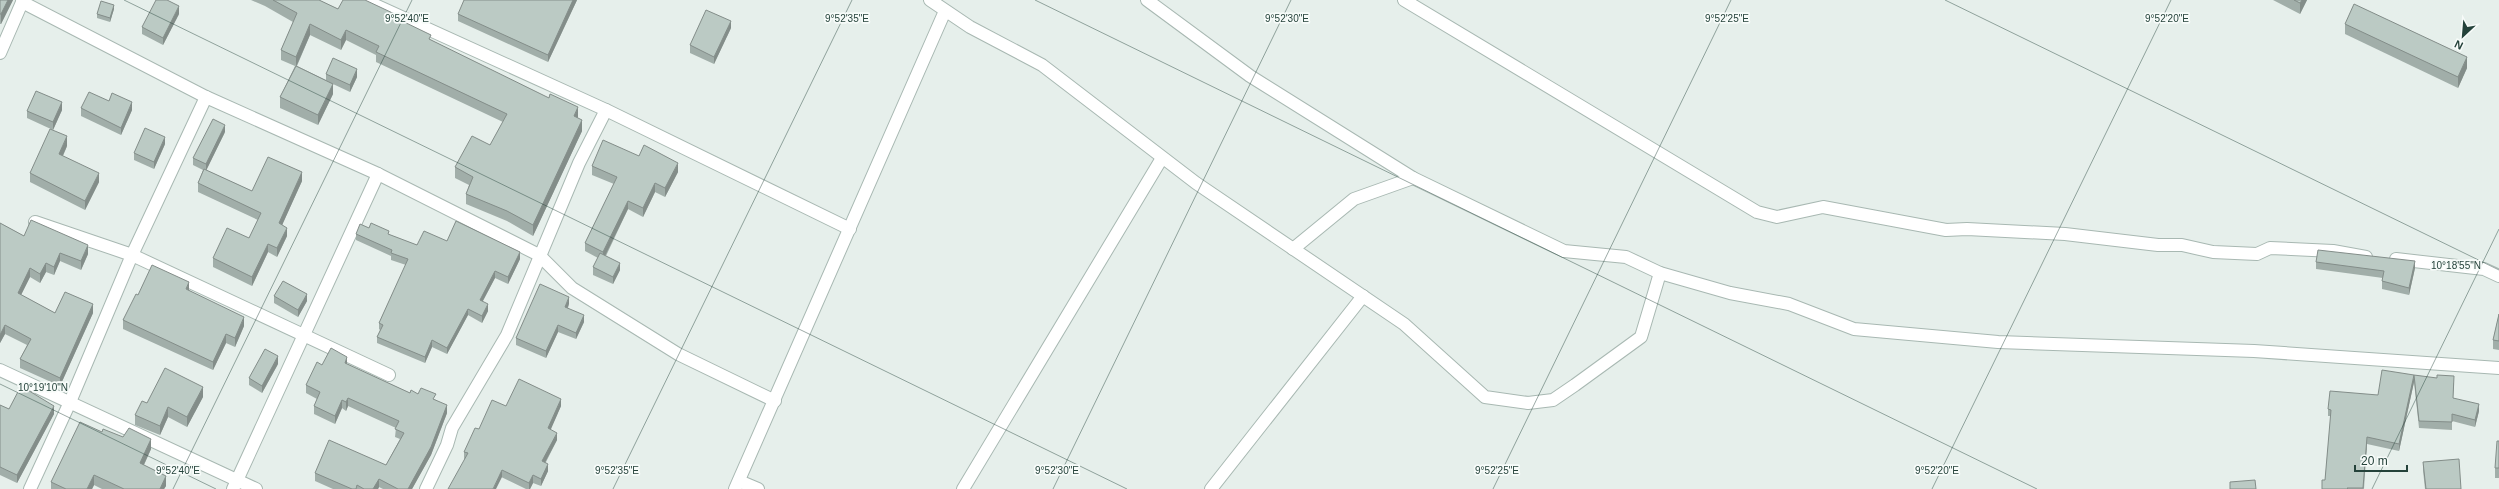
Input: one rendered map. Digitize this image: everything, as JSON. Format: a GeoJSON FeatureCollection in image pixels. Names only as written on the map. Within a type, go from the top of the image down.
{"type":"FeatureCollection","features":[{"type":"Feature","properties":{"kind":"street"},"geometry":{"type":"LineString","coordinates":[[364,0],[606,110],[850,229]]}},
{"type":"Feature","properties":{"kind":"street"},"geometry":{"type":"LineString","coordinates":[[930,0],[970,27],[1042,65],[1162,158],[1404,324],[1485,397],[1528,402],[1553,400],[1641,337],[1660,273]]}},
{"type":"Feature","properties":{"kind":"street"},"geometry":{"type":"LineString","coordinates":[[1147,0],[1250,76],[1413,178],[1564,251],[1626,257],[1660,273],[1730,293],[1789,304],[1854,329],[1998,342],[2254,351],[2499,368]]}},
{"type":"Feature","properties":{"kind":"street"},"geometry":{"type":"LineString","coordinates":[[1404,0],[1757,212],[1777,217],[1823,207],[1946,230],[1967,229],[2065,234],[2158,245],[2182,245],[2213,252],[2257,254],[2270,248],[2333,251],[2381,258],[2484,269],[2499,276]]}},
{"type":"Feature","properties":{"kind":"street"},"geometry":{"type":"LineString","coordinates":[[0,53],[23,1],[206,97],[378,174],[539,255],[572,288],[678,354],[775,401]]}},
{"type":"Feature","properties":{"kind":"street"},"geometry":{"type":"LineString","coordinates":[[758,489],[737,485],[945,11]]}},
{"type":"Feature","properties":{"kind":"street"},"geometry":{"type":"LineString","coordinates":[[30,489],[70,402],[132,255],[206,97]]}},
{"type":"Feature","properties":{"kind":"street"},"geometry":{"type":"LineString","coordinates":[[426,489],[447,444],[452,428],[507,335],[539,255],[579,163],[606,110]]}},
{"type":"Feature","properties":{"kind":"street"},"geometry":{"type":"LineString","coordinates":[[963,489],[1162,158]]}},
{"type":"Feature","properties":{"kind":"street"},"geometry":{"type":"LineString","coordinates":[[235,485],[378,174]]}},
{"type":"Feature","properties":{"kind":"street"},"geometry":{"type":"LineString","coordinates":[[1293,249],[1354,199],[1413,178]]}},
{"type":"Feature","properties":{"kind":"street"},"geometry":{"type":"LineString","coordinates":[[35,222],[132,255],[304,333],[389,375]]}},
{"type":"Feature","properties":{"kind":"street"},"geometry":{"type":"LineString","coordinates":[[1211,489],[1363,296]]}},
{"type":"Feature","properties":{"kind":"street"},"geometry":{"type":"LineString","coordinates":[[0,370],[70,402],[235,485],[256,489]]}},
{"type":"Feature","properties":{"kind":"building"},"geometry":{"type":"Polygon","coordinates":[[[0,0],[8,0],[1,14],[0,14],[0,0]]]}},
{"type":"Feature","properties":{"kind":"building"},"geometry":{"type":"Polygon","coordinates":[[[156,0],[167,0],[179,6],[163,38],[142,27],[156,0]]]}},
{"type":"Feature","properties":{"kind":"building"},"geometry":{"type":"Polygon","coordinates":[[[273,0],[319,0],[338,9],[343,0],[365,0],[399,16],[398,19],[431,35],[429,39],[549,98],[550,94],[578,107],[574,116],[582,120],[533,225],[507,211],[466,194],[473,177],[455,167],[472,136],[490,145],[507,114],[376,52],[379,46],[346,30],[341,40],[310,24],[296,57],[281,50],[297,13],[273,0]]]}},
{"type":"Feature","properties":{"kind":"building"},"geometry":{"type":"Polygon","coordinates":[[[464,0],[573,0],[548,55],[458,14],[464,0]]]}},
{"type":"Feature","properties":{"kind":"building"},"geometry":{"type":"Polygon","coordinates":[[[2294,0],[2302,0],[2300,3],[2294,0]]]}},
{"type":"Feature","properties":{"kind":"building"},"geometry":{"type":"Polygon","coordinates":[[[101,1],[114,5],[110,18],[97,14],[101,1]]]}},
{"type":"Feature","properties":{"kind":"building"},"geometry":{"type":"Polygon","coordinates":[[[2354,4],[2467,57],[2458,77],[2345,24],[2354,4]]]}},
{"type":"Feature","properties":{"kind":"building"},"geometry":{"type":"Polygon","coordinates":[[[706,10],[731,21],[714,57],[690,45],[706,10]]]}},
{"type":"Feature","properties":{"kind":"building"},"geometry":{"type":"Polygon","coordinates":[[[333,58],[357,69],[350,85],[326,74],[333,58]]]}},
{"type":"Feature","properties":{"kind":"building"},"geometry":{"type":"Polygon","coordinates":[[[296,66],[333,84],[318,115],[280,97],[296,66]]]}},
{"type":"Feature","properties":{"kind":"building"},"geometry":{"type":"Polygon","coordinates":[[[36,91],[62,102],[53,122],[27,111],[36,91]]]}},
{"type":"Feature","properties":{"kind":"building"},"geometry":{"type":"Polygon","coordinates":[[[89,92],[109,101],[112,93],[132,102],[121,128],[81,108],[89,92]]]}},
{"type":"Feature","properties":{"kind":"building"},"geometry":{"type":"Polygon","coordinates":[[[213,119],[225,125],[206,164],[193,158],[213,119]]]}},
{"type":"Feature","properties":{"kind":"building"},"geometry":{"type":"Polygon","coordinates":[[[145,128],[165,137],[154,162],[134,153],[145,128]]]}},
{"type":"Feature","properties":{"kind":"building"},"geometry":{"type":"Polygon","coordinates":[[[50,129],[67,136],[59,154],[99,173],[85,201],[30,173],[50,129]]]}},
{"type":"Feature","properties":{"kind":"building"},"geometry":{"type":"Polygon","coordinates":[[[603,140],[639,156],[644,145],[678,163],[665,188],[655,183],[643,208],[628,201],[603,252],[585,243],[617,177],[592,166],[603,140]]]}},
{"type":"Feature","properties":{"kind":"building"},"geometry":{"type":"Polygon","coordinates":[[[268,157],[302,172],[279,223],[287,228],[277,248],[268,244],[252,277],[213,258],[227,228],[249,238],[261,213],[198,183],[204,169],[252,191],[268,157]]]}},
{"type":"Feature","properties":{"kind":"building"},"geometry":{"type":"Polygon","coordinates":[[[31,220],[88,245],[81,261],[60,253],[54,267],[46,263],[40,274],[30,268],[18,293],[55,313],[65,292],[93,304],[60,378],[20,359],[31,339],[5,325],[0,335],[0,223],[24,236],[31,220]]]}},
{"type":"Feature","properties":{"kind":"building"},"geometry":{"type":"Polygon","coordinates":[[[456,221],[520,252],[508,277],[495,271],[480,300],[488,304],[482,316],[468,309],[447,348],[432,340],[425,357],[377,337],[383,325],[379,323],[408,259],[391,253],[392,250],[356,234],[360,224],[369,228],[371,223],[389,231],[388,234],[417,245],[424,231],[447,241],[456,221]]]}},
{"type":"Feature","properties":{"kind":"building"},"geometry":{"type":"Polygon","coordinates":[[[2318,250],[2415,261],[2409,288],[2382,281],[2384,271],[2316,262],[2318,250]]]}},
{"type":"Feature","properties":{"kind":"building"},"geometry":{"type":"Polygon","coordinates":[[[600,253],[620,263],[613,277],[593,267],[600,253]]]}},
{"type":"Feature","properties":{"kind":"building"},"geometry":{"type":"Polygon","coordinates":[[[152,265],[189,282],[186,289],[244,317],[235,338],[226,334],[213,362],[123,320],[136,294],[138,295],[152,265]]]}},
{"type":"Feature","properties":{"kind":"building"},"geometry":{"type":"Polygon","coordinates":[[[283,281],[307,294],[298,310],[274,296],[283,281]]]}},
{"type":"Feature","properties":{"kind":"building"},"geometry":{"type":"Polygon","coordinates":[[[540,284],[569,297],[565,307],[584,315],[576,333],[558,325],[546,351],[516,338],[540,284]]]}},
{"type":"Feature","properties":{"kind":"building"},"geometry":{"type":"Polygon","coordinates":[[[2499,314],[2499,341],[2493,340],[2499,314]]]}},
{"type":"Feature","properties":{"kind":"building"},"geometry":{"type":"Polygon","coordinates":[[[331,348],[347,357],[345,363],[410,393],[411,390],[418,394],[421,388],[436,394],[433,399],[447,405],[431,447],[408,489],[398,489],[379,479],[373,489],[364,489],[357,485],[356,489],[352,489],[315,473],[329,440],[386,465],[404,433],[395,429],[399,421],[348,398],[346,402],[342,400],[335,416],[314,406],[320,392],[306,385],[317,362],[322,365],[331,348]]]}},
{"type":"Feature","properties":{"kind":"building"},"geometry":{"type":"Polygon","coordinates":[[[265,349],[278,356],[262,386],[249,378],[265,349]]]}},
{"type":"Feature","properties":{"kind":"building"},"geometry":{"type":"Polygon","coordinates":[[[165,368],[203,387],[187,417],[168,407],[160,426],[135,415],[142,401],[147,403],[165,368]]]}},
{"type":"Feature","properties":{"kind":"building"},"geometry":{"type":"Polygon","coordinates":[[[2382,370],[2414,375],[2399,444],[2367,437],[2363,488],[2322,489],[2322,480],[2325,480],[2331,410],[2328,409],[2330,391],[2378,395],[2382,370]]]}},
{"type":"Feature","properties":{"kind":"building"},"geometry":{"type":"Polygon","coordinates":[[[2414,375],[2437,378],[2437,375],[2454,376],[2453,398],[2479,404],[2475,420],[2452,414],[2452,422],[2419,421],[2414,375]]]}},
{"type":"Feature","properties":{"kind":"building"},"geometry":{"type":"Polygon","coordinates":[[[519,379],[561,399],[548,428],[557,433],[542,461],[548,464],[541,479],[533,475],[529,483],[502,470],[493,489],[448,489],[468,453],[464,452],[475,428],[479,429],[492,400],[506,406],[519,379]]]}},
{"type":"Feature","properties":{"kind":"building"},"geometry":{"type":"Polygon","coordinates":[[[21,386],[54,406],[17,475],[0,467],[0,405],[9,409],[21,386]]]}},
{"type":"Feature","properties":{"kind":"building"},"geometry":{"type":"Polygon","coordinates":[[[80,422],[102,432],[103,429],[123,437],[129,428],[151,439],[140,463],[166,476],[160,489],[124,489],[94,475],[87,489],[66,489],[51,482],[80,422]]]}},
{"type":"Feature","properties":{"kind":"building"},"geometry":{"type":"Polygon","coordinates":[[[2497,441],[2499,441],[2499,468],[2495,468],[2497,441]]]}},
{"type":"Feature","properties":{"kind":"building"},"geometry":{"type":"Polygon","coordinates":[[[2459,459],[2461,489],[2426,489],[2423,462],[2459,459]]]}},
{"type":"Feature","properties":{"kind":"building"},"geometry":{"type":"Polygon","coordinates":[[[2255,480],[2256,489],[2230,489],[2230,482],[2255,480]]]}}]}
